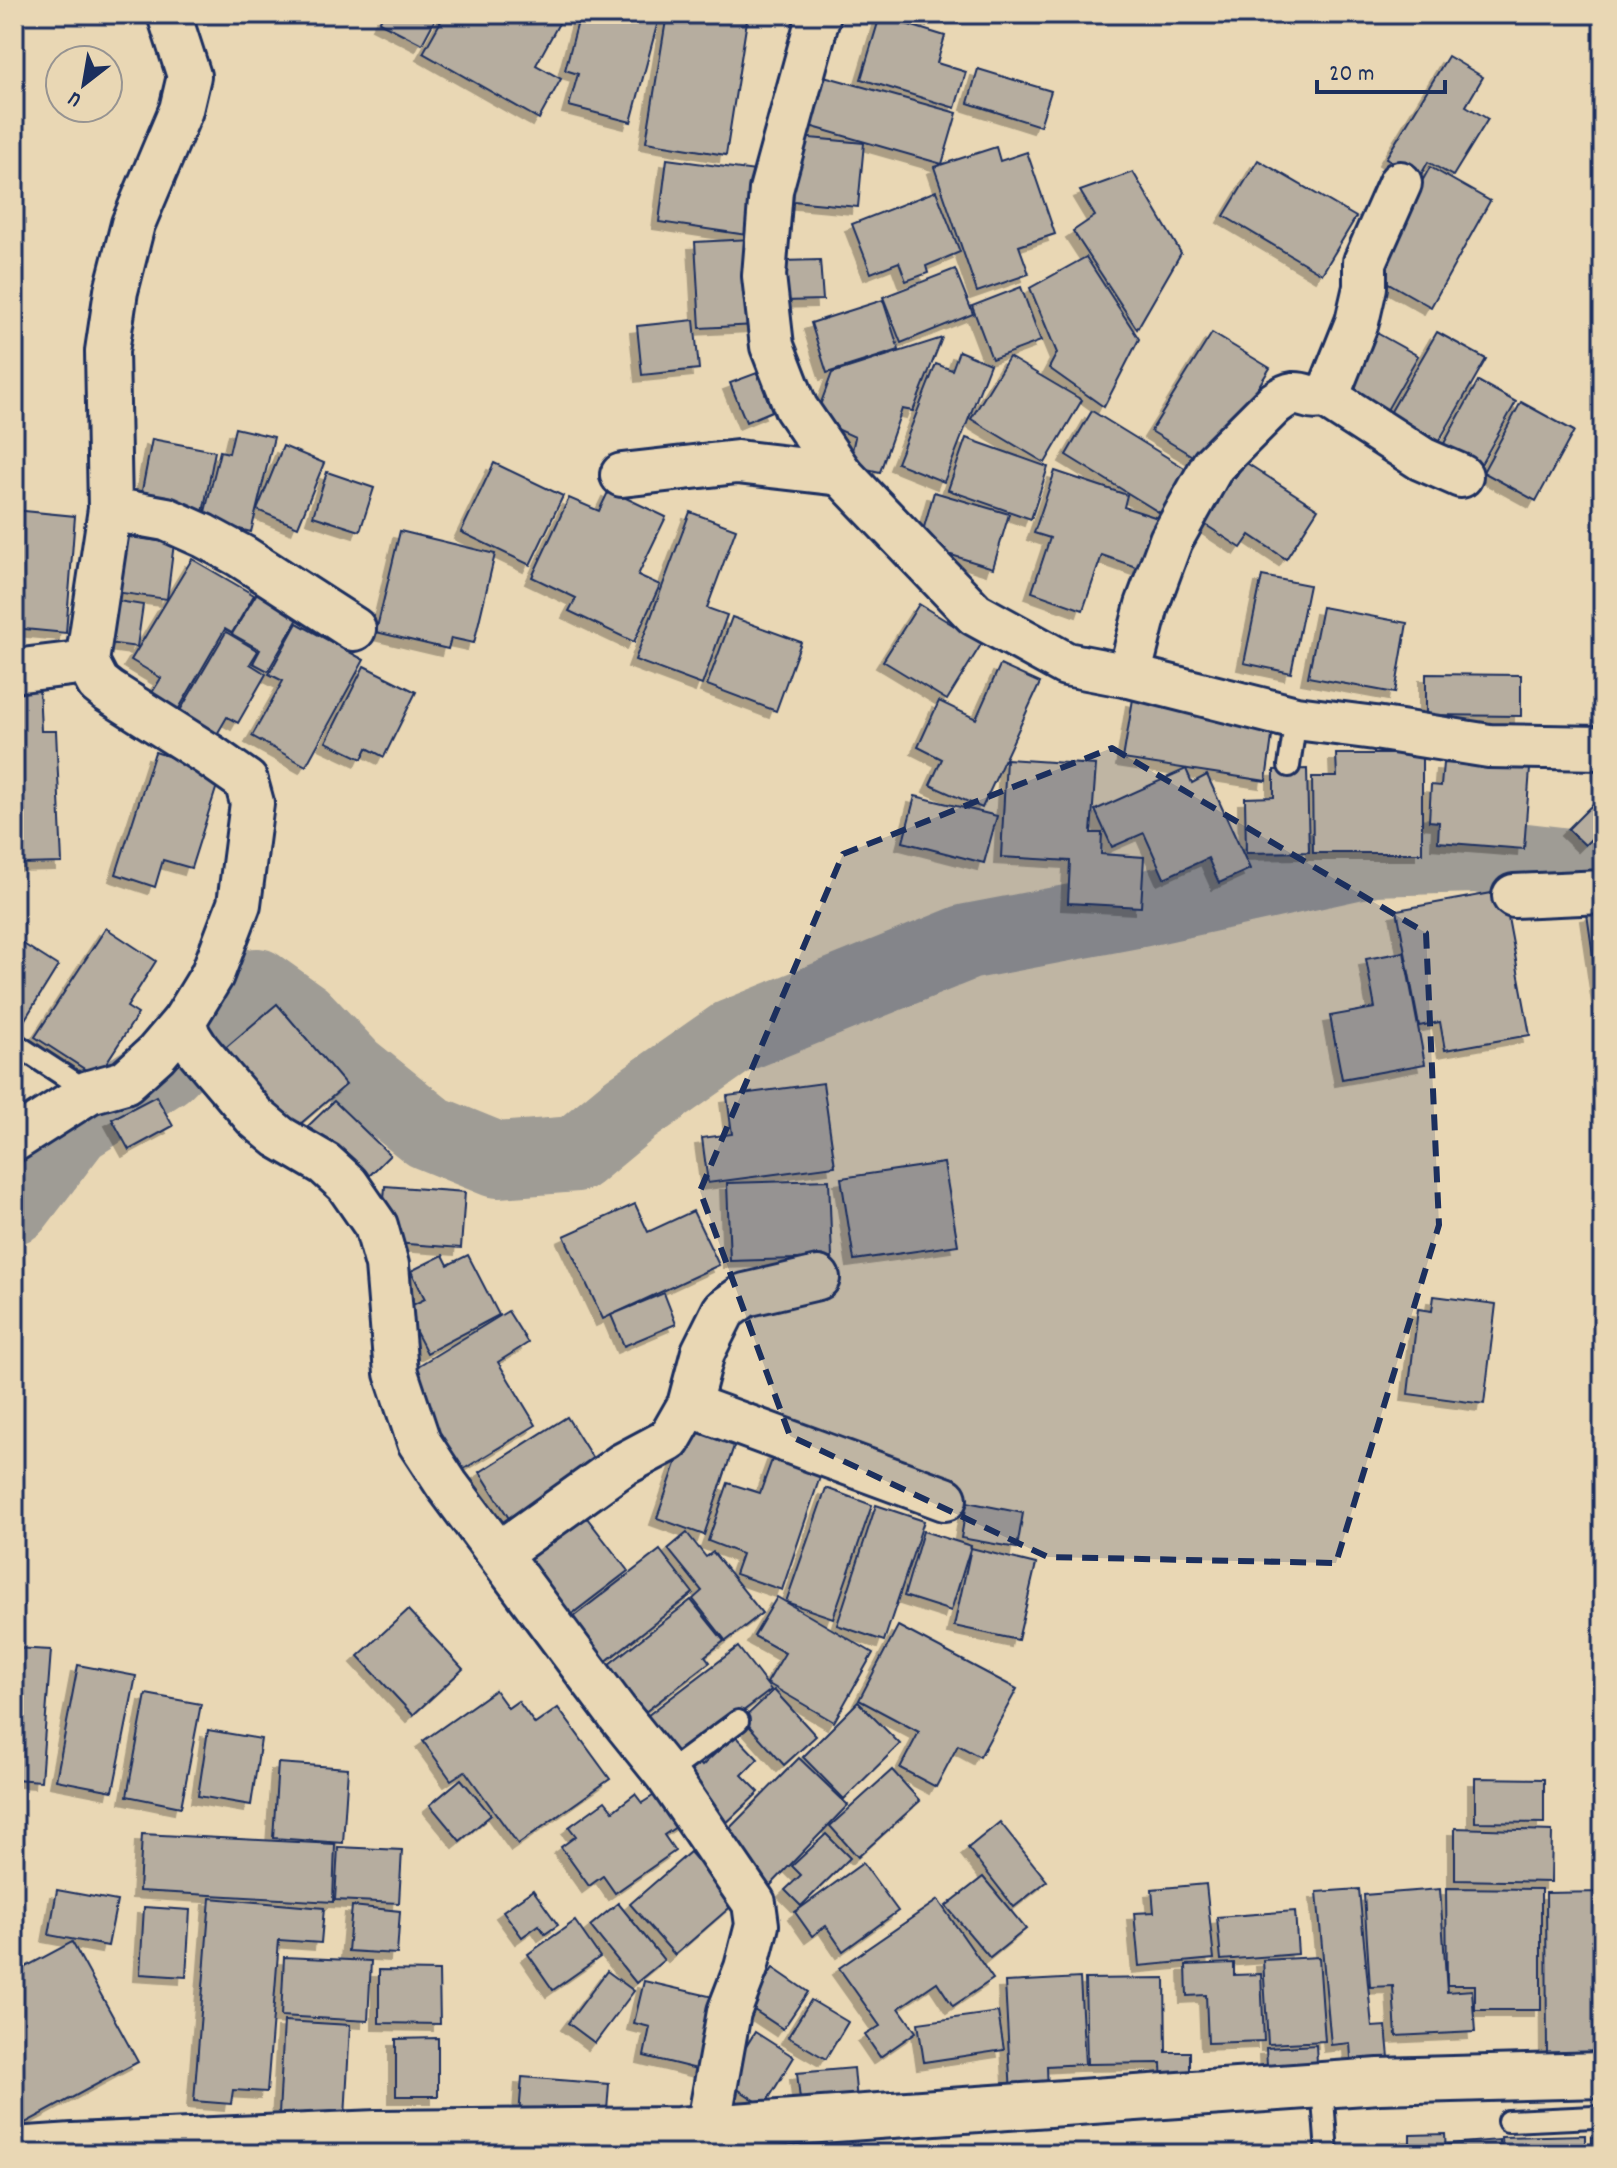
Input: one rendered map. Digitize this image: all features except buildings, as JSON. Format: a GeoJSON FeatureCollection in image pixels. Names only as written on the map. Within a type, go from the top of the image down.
{"type":"FeatureCollection","features":[{"type":"Feature","properties":{"kind":"street"},"geometry":{"type":"LineString","coordinates":[[14,1140],[89,1092],[125,1082],[156,1054],[190,1035],[239,904],[252,803],[246,781],[108,691],[98,683],[87,662],[110,509],[107,351],[116,291],[133,224],[181,110],[189,76],[169,14]]}},
{"type":"Feature","properties":{"kind":"street"},"geometry":{"type":"LineString","coordinates":[[819,14],[771,190],[764,276],[772,346],[796,408],[841,474],[975,614],[1066,664],[1129,676],[1296,718],[1489,746],[1603,748]]}},
{"type":"Feature","properties":{"kind":"street"},"geometry":{"type":"LineString","coordinates":[[1129,676],[1147,605],[1171,540],[1213,465],[1285,396],[1295,394],[1313,399],[1331,387],[1357,322],[1365,287],[1365,262],[1400,183]]}},
{"type":"Feature","properties":{"kind":"street"},"geometry":{"type":"LineString","coordinates":[[1323,395],[1422,459],[1461,476]]}},
{"type":"Feature","properties":{"kind":"street"},"geometry":{"type":"LineString","coordinates":[[622,475],[737,462],[841,474]]}},
{"type":"Feature","properties":{"kind":"street"},"geometry":{"type":"LineString","coordinates":[[110,509],[166,519],[204,536],[241,556],[354,629]]}},
{"type":"Feature","properties":{"kind":"street"},"geometry":{"type":"LineString","coordinates":[[14,671],[87,662]]}},
{"type":"Feature","properties":{"kind":"street"},"geometry":{"type":"LineString","coordinates":[[1514,896],[1603,892]]}},
{"type":"Feature","properties":{"kind":"street"},"geometry":{"type":"LineString","coordinates":[[190,1035],[255,1117],[279,1137],[325,1164],[347,1184],[376,1226],[387,1265],[396,1373],[419,1442],[447,1485],[666,1774],[754,1903],[757,1925],[746,1968],[689,2137]]}},
{"type":"Feature","properties":{"kind":"street"},"geometry":{"type":"LineString","coordinates":[[499,1553],[622,1465],[669,1440],[689,1405],[703,1352],[724,1310],[745,1295],[818,1278]]}},
{"type":"Feature","properties":{"kind":"street"},"geometry":{"type":"LineString","coordinates":[[689,1405],[945,1499]]}},
{"type":"Feature","properties":{"kind":"street"},"geometry":{"type":"LineString","coordinates":[[14,2150],[74,2150],[378,2133],[689,2137],[1379,2081],[1595,2096]]}},
{"type":"Feature","properties":{"kind":"lane"},"geometry":{"type":"LineString","coordinates":[[1289,766],[1296,718]]}},
{"type":"Feature","properties":{"kind":"lane"},"geometry":{"type":"LineString","coordinates":[[17,1045],[89,1092]]}},
{"type":"Feature","properties":{"kind":"lane"},"geometry":{"type":"LineString","coordinates":[[666,1774],[738,1721]]}},
{"type":"Feature","properties":{"kind":"lane"},"geometry":{"type":"LineString","coordinates":[[1322,2085],[1327,2154]]}},
{"type":"Feature","properties":{"kind":"lane"},"geometry":{"type":"LineString","coordinates":[[1508,2121],[1595,2096]]}},
{"type":"Feature","properties":{"kind":"highlighted area"},"geometry":{"type":"Polygon","coordinates":[[[1112,748],[1426,933],[1439,1225],[1336,1563],[1048,1557],[790,1436],[700,1191],[843,854],[1112,748]]]}},
{"type":"Feature","properties":{"kind":"waterway"},"geometry":{"type":"LineString","coordinates":[[14,1206],[75,1126],[164,1070],[228,1002],[257,986],[302,1018],[352,1071],[428,1132],[497,1160],[576,1154],[629,1110],[733,1037],[967,942],[1141,909],[1374,858],[1474,855],[1603,870]]}}]}
